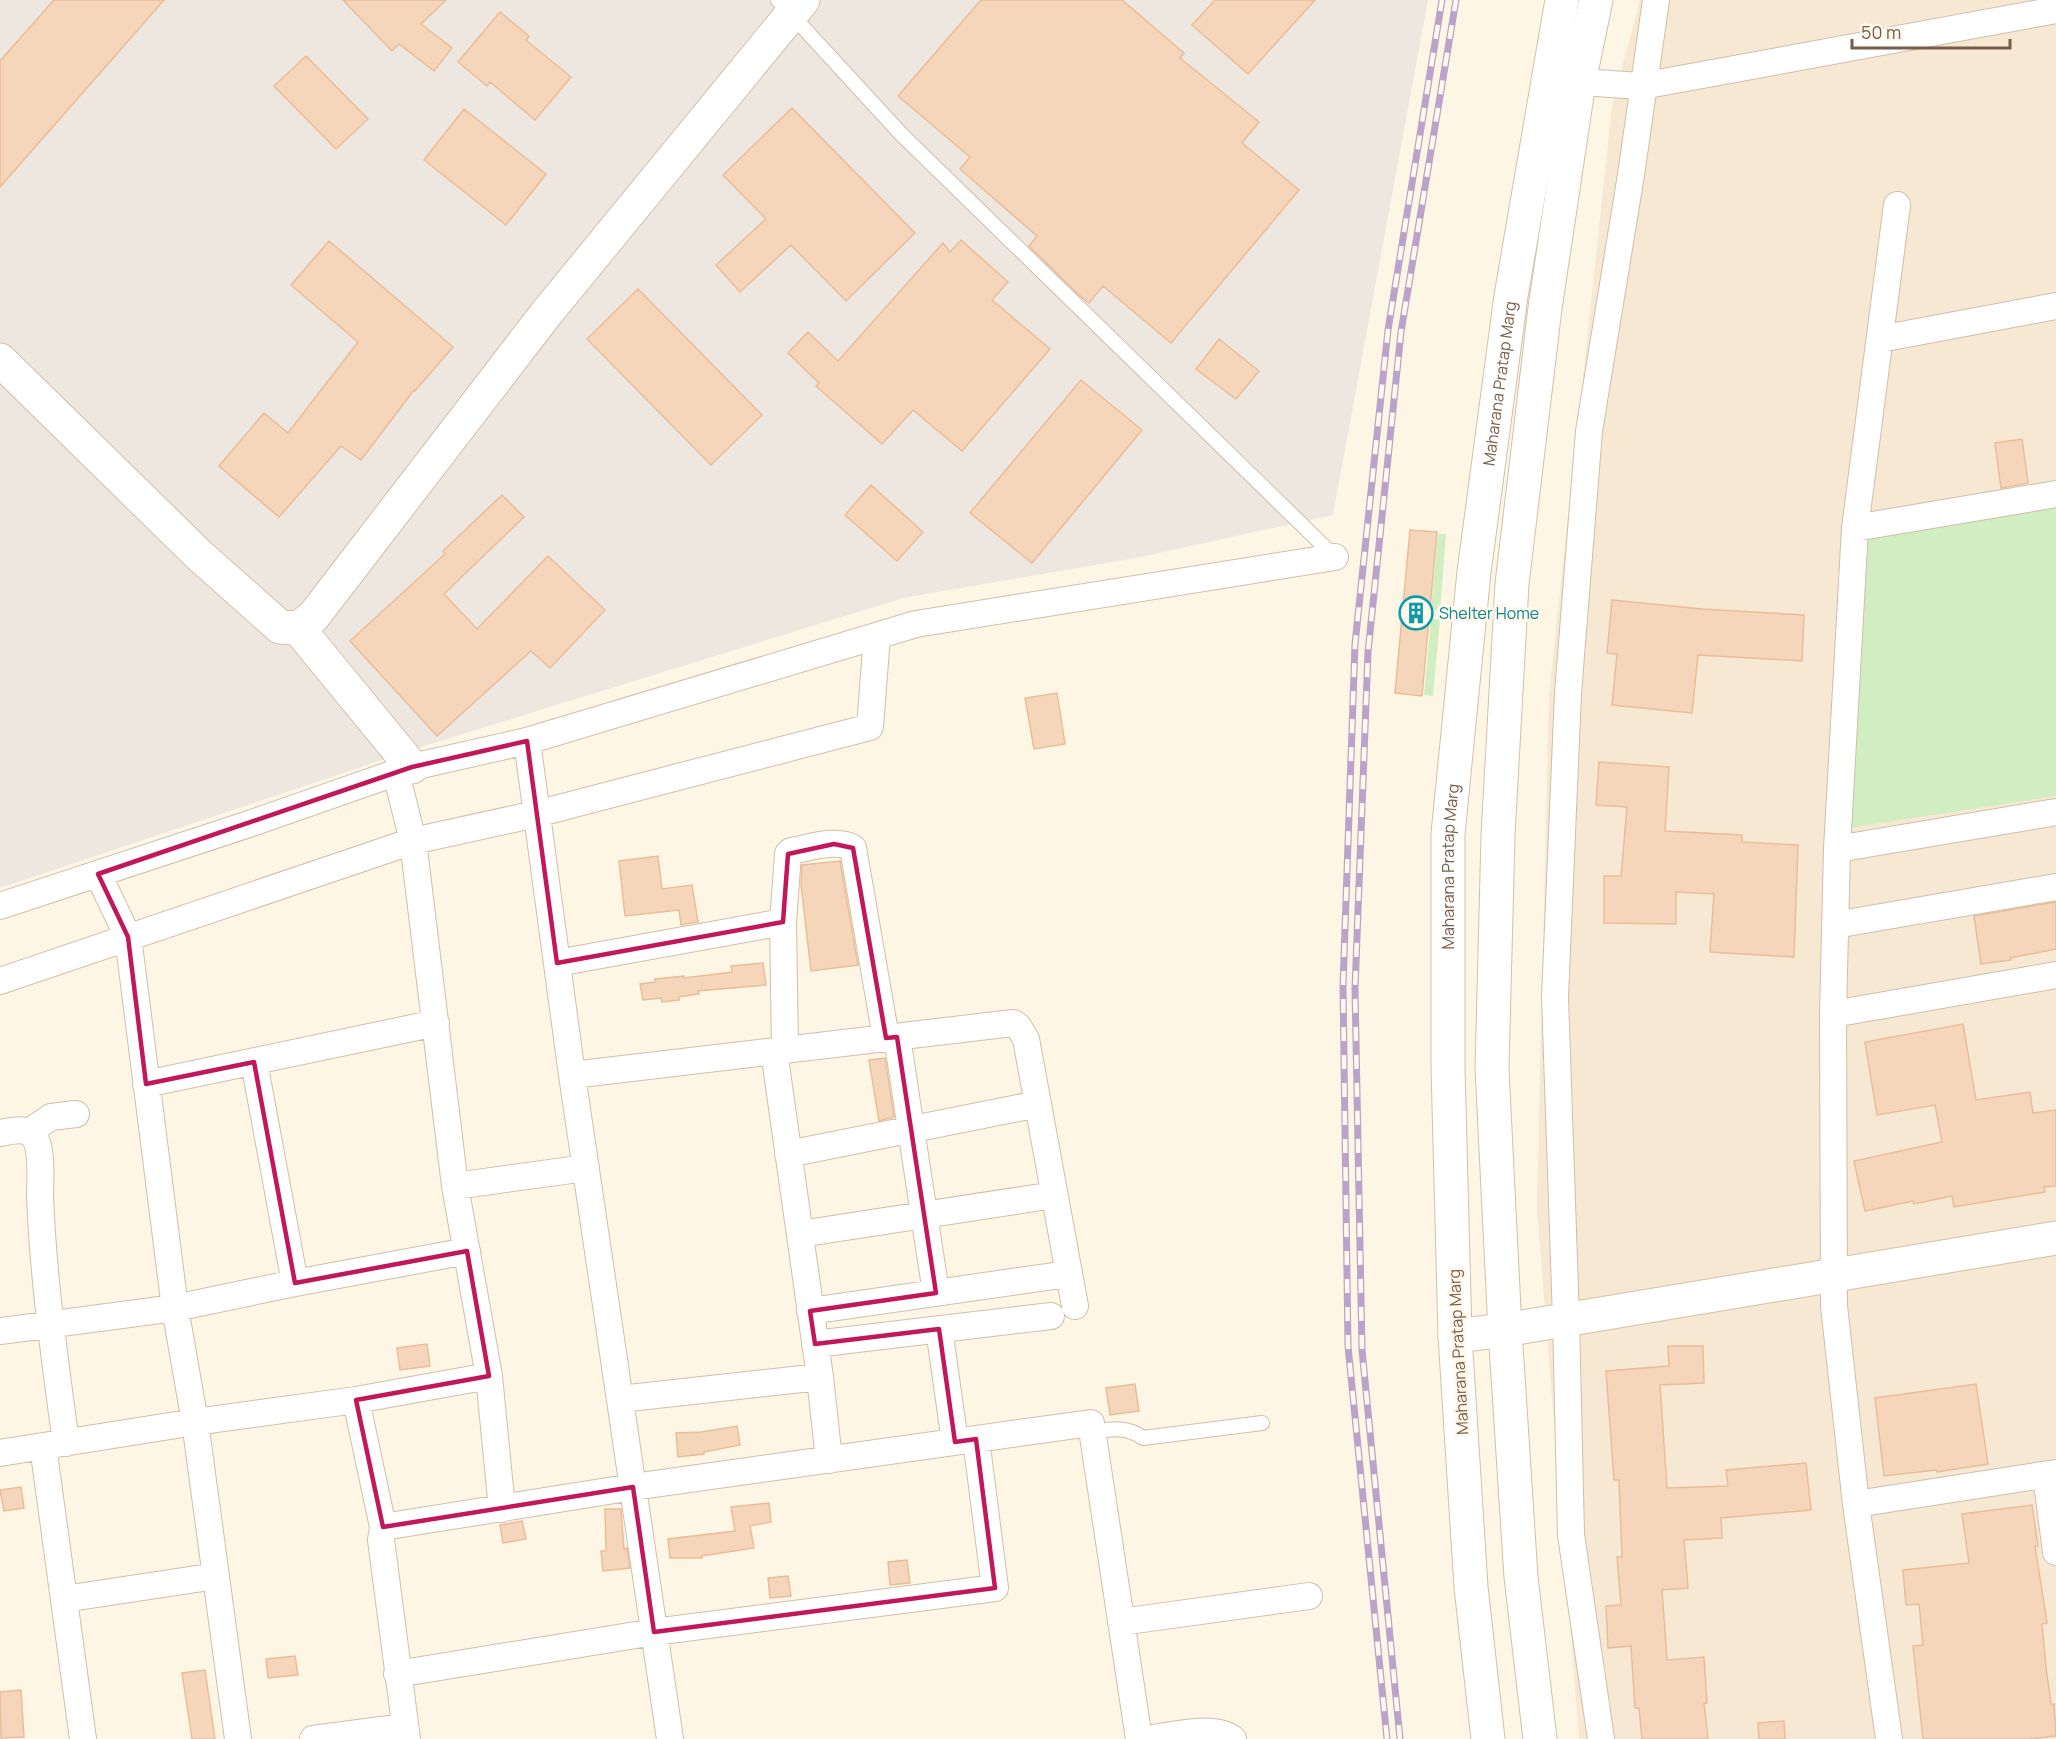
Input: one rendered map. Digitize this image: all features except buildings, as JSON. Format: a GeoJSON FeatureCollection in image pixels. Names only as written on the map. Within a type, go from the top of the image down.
{"type":"FeatureCollection","features":[{"type":"Feature","properties":{"kind":"main road","name":"Maharana Pratap Marg"},"geometry":{"type":"LineString","coordinates":[[1540,1739],[1521,1577],[1505,1330],[1492,1069],[1498,835],[1512,584],[1545,308],[1564,78],[1562,0]]}},
{"type":"Feature","properties":{"kind":"main road","name":"Maharana Pratap Marg"},"geometry":{"type":"LineString","coordinates":[[1488,1739],[1471,1587],[1455,1336],[1448,1067],[1448,834],[1475,561],[1511,296],[1564,78],[1596,0]]}},
{"type":"Feature","properties":{"kind":"main road"},"geometry":{"type":"LineString","coordinates":[[0,360],[199,555],[280,627],[298,628],[313,617],[545,315],[791,4]]}},
{"type":"Feature","properties":{"kind":"main road"},"geometry":{"type":"LineString","coordinates":[[298,628],[404,770]]}},
{"type":"Feature","properties":{"kind":"main road"},"geometry":{"type":"LineString","coordinates":[[1455,1336],[1505,1330],[2056,1238]]}},
{"type":"Feature","properties":{"kind":"street"},"geometry":{"type":"LineString","coordinates":[[1601,1739],[1571,1535],[1555,997],[1568,693],[1589,431],[1631,175],[1656,0]]}},
{"type":"Feature","properties":{"kind":"street"},"geometry":{"type":"LineString","coordinates":[[1564,78],[1642,86],[2056,10]]}},
{"type":"Feature","properties":{"kind":"street"},"geometry":{"type":"LineString","coordinates":[[1888,1739],[1856,1504],[1833,1306],[1833,1014],[1837,849],[1855,528],[1898,205]]}},
{"type":"Feature","properties":{"kind":"street"},"geometry":{"type":"LineString","coordinates":[[1880,339],[2056,306]]}},
{"type":"Feature","properties":{"kind":"street"},"geometry":{"type":"LineString","coordinates":[[1855,528],[2056,494]]}},
{"type":"Feature","properties":{"kind":"street"},"geometry":{"type":"LineString","coordinates":[[0,906],[404,770],[527,741],[916,624],[1335,557]]}},
{"type":"Feature","properties":{"kind":"street"},"geometry":{"type":"LineString","coordinates":[[0,981],[413,841],[537,814],[870,727],[876,636]]}},
{"type":"Feature","properties":{"kind":"street"},"geometry":{"type":"LineString","coordinates":[[527,741],[572,1075],[670,1739]]}},
{"type":"Feature","properties":{"kind":"street"},"geometry":{"type":"LineString","coordinates":[[404,770],[455,1186],[489,1376],[502,1509]]}},
{"type":"Feature","properties":{"kind":"street"},"geometry":{"type":"LineString","coordinates":[[1837,849],[2056,812]]}},
{"type":"Feature","properties":{"kind":"street"},"geometry":{"type":"LineString","coordinates":[[829,1460],[820,1377],[788,1154],[780,1051],[783,922],[788,854],[792,851],[834,844],[846,844],[853,848],[911,1130],[936,1293]]}},
{"type":"Feature","properties":{"kind":"street"},"geometry":{"type":"LineString","coordinates":[[98,874],[128,937],[174,1308],[195,1422],[238,1739]]}},
{"type":"Feature","properties":{"kind":"street"},"geometry":{"type":"LineString","coordinates":[[1835,925],[2056,887]]}},
{"type":"Feature","properties":{"kind":"street"},"geometry":{"type":"LineString","coordinates":[[557,963],[783,922]]}},
{"type":"Feature","properties":{"kind":"street"},"geometry":{"type":"LineString","coordinates":[[1833,1014],[2056,975]]}},
{"type":"Feature","properties":{"kind":"street"},"geometry":{"type":"LineString","coordinates":[[146,1084],[436,1023]]}},
{"type":"Feature","properties":{"kind":"street"},"geometry":{"type":"LineString","coordinates":[[572,1075],[1012,1023],[1018,1026],[1026,1039],[1075,1306]]}},
{"type":"Feature","properties":{"kind":"street"},"geometry":{"type":"LineString","coordinates":[[254,1062],[295,1283]]}},
{"type":"Feature","properties":{"kind":"street"},"geometry":{"type":"LineString","coordinates":[[788,1154],[1038,1104]]}},
{"type":"Feature","properties":{"kind":"street"},"geometry":{"type":"LineString","coordinates":[[29,1132],[51,1117],[76,1114]]}},
{"type":"Feature","properties":{"kind":"street"},"geometry":{"type":"LineString","coordinates":[[0,1133],[21,1130],[29,1132],[36,1139],[39,1150],[41,1206],[51,1324],[54,1444],[64,1599],[83,1739]]}},
{"type":"Feature","properties":{"kind":"street"},"geometry":{"type":"LineString","coordinates":[[455,1186],[586,1168]]}},
{"type":"Feature","properties":{"kind":"street"},"geometry":{"type":"LineString","coordinates":[[800,1234],[1054,1195]]}},
{"type":"Feature","properties":{"kind":"street"},"geometry":{"type":"LineString","coordinates":[[0,1331],[174,1308],[467,1251]]}},
{"type":"Feature","properties":{"kind":"street"},"geometry":{"type":"LineString","coordinates":[[810,1311],[1068,1274]]}},
{"type":"Feature","properties":{"kind":"street"},"geometry":{"type":"LineString","coordinates":[[815,1344],[1052,1316]]}},
{"type":"Feature","properties":{"kind":"street"},"geometry":{"type":"LineString","coordinates":[[397,1674],[654,1632],[995,1588],[939,1329]]}},
{"type":"Feature","properties":{"kind":"street"},"geometry":{"type":"LineString","coordinates":[[0,1453],[195,1422],[356,1400],[489,1376]]}},
{"type":"Feature","properties":{"kind":"street"},"geometry":{"type":"LineString","coordinates":[[620,1399],[820,1377]]}},
{"type":"Feature","properties":{"kind":"street"},"geometry":{"type":"LineString","coordinates":[[313,1739],[406,1733],[381,1540],[382,1527],[356,1400]]}},
{"type":"Feature","properties":{"kind":"street"},"geometry":{"type":"LineString","coordinates":[[382,1527],[633,1487],[1091,1423],[1139,1739]]}},
{"type":"Feature","properties":{"kind":"street"},"geometry":{"type":"LineString","coordinates":[[1856,1504],[2051,1474],[2056,1552]]}},
{"type":"Feature","properties":{"kind":"street"},"geometry":{"type":"LineString","coordinates":[[64,1599],[216,1576]]}},
{"type":"Feature","properties":{"kind":"street"},"geometry":{"type":"LineString","coordinates":[[1121,1622],[1309,1596]]}},
{"type":"Feature","properties":{"kind":"street"},"geometry":{"type":"LineString","coordinates":[[1147,1739],[1205,1731],[1223,1733],[1233,1739]]}},
{"type":"Feature","properties":{"kind":"lane"},"geometry":{"type":"LineString","coordinates":[[791,4],[901,134],[1335,557]]}},
{"type":"Feature","properties":{"kind":"lane"},"geometry":{"type":"LineString","coordinates":[[1093,1432],[1118,1428],[1133,1431],[1143,1438],[1262,1423]]}},
{"type":"Feature","properties":{"kind":"highlighted area"},"geometry":{"type":"Polygon","coordinates":[[[527,741],[557,963],[783,922],[788,854],[834,844],[853,848],[886,1038],[897,1037],[936,1293],[810,1311],[815,1344],[939,1329],[955,1442],[976,1439],[995,1588],[654,1632],[633,1487],[383,1527],[356,1400],[489,1376],[467,1251],[295,1283],[254,1062],[146,1084],[128,937],[98,874],[412,767],[527,741]]]}},
{"type":"Feature","properties":{"kind":"shaded area"},"geometry":{"type":"Polygon","coordinates":[[[0,0],[1428,0],[1333,515],[1136,558],[903,598],[424,746],[0,888],[0,0]]]}},
{"type":"Feature","properties":{"kind":"shaded area"},"geometry":{"type":"Polygon","coordinates":[[[1640,0],[2056,0],[2056,1739],[1579,1739],[1537,1210],[1549,695],[1612,106],[1640,0]]]}},
{"type":"Feature","properties":{"kind":"green space"},"geometry":{"type":"Polygon","coordinates":[[[2056,502],[2056,796],[1848,828],[1868,533],[2056,502]]]}},
{"type":"Feature","properties":{"kind":"green space"},"geometry":{"type":"Polygon","coordinates":[[[1438,534],[1446,534],[1440,611],[1431,610],[1438,534]]]}},
{"type":"Feature","properties":{"kind":"green space"},"geometry":{"type":"Polygon","coordinates":[[[1431,619],[1440,619],[1433,696],[1424,695],[1431,619]]]}},
{"type":"Feature","properties":{"kind":"railway"},"geometry":{"type":"LineString","coordinates":[[1387,1739],[1348,1346],[1343,986],[1355,644],[1388,330],[1442,0]]}},
{"type":"Feature","properties":{"kind":"railway"},"geometry":{"type":"LineString","coordinates":[[1400,1739],[1362,1350],[1355,989],[1368,652],[1401,332],[1456,0]]}},
{"type":"Feature","properties":{"kind":"place","name":"Shelter Home"},"geometry":{"type":"Point","coordinates":[1416,613]}}]}
